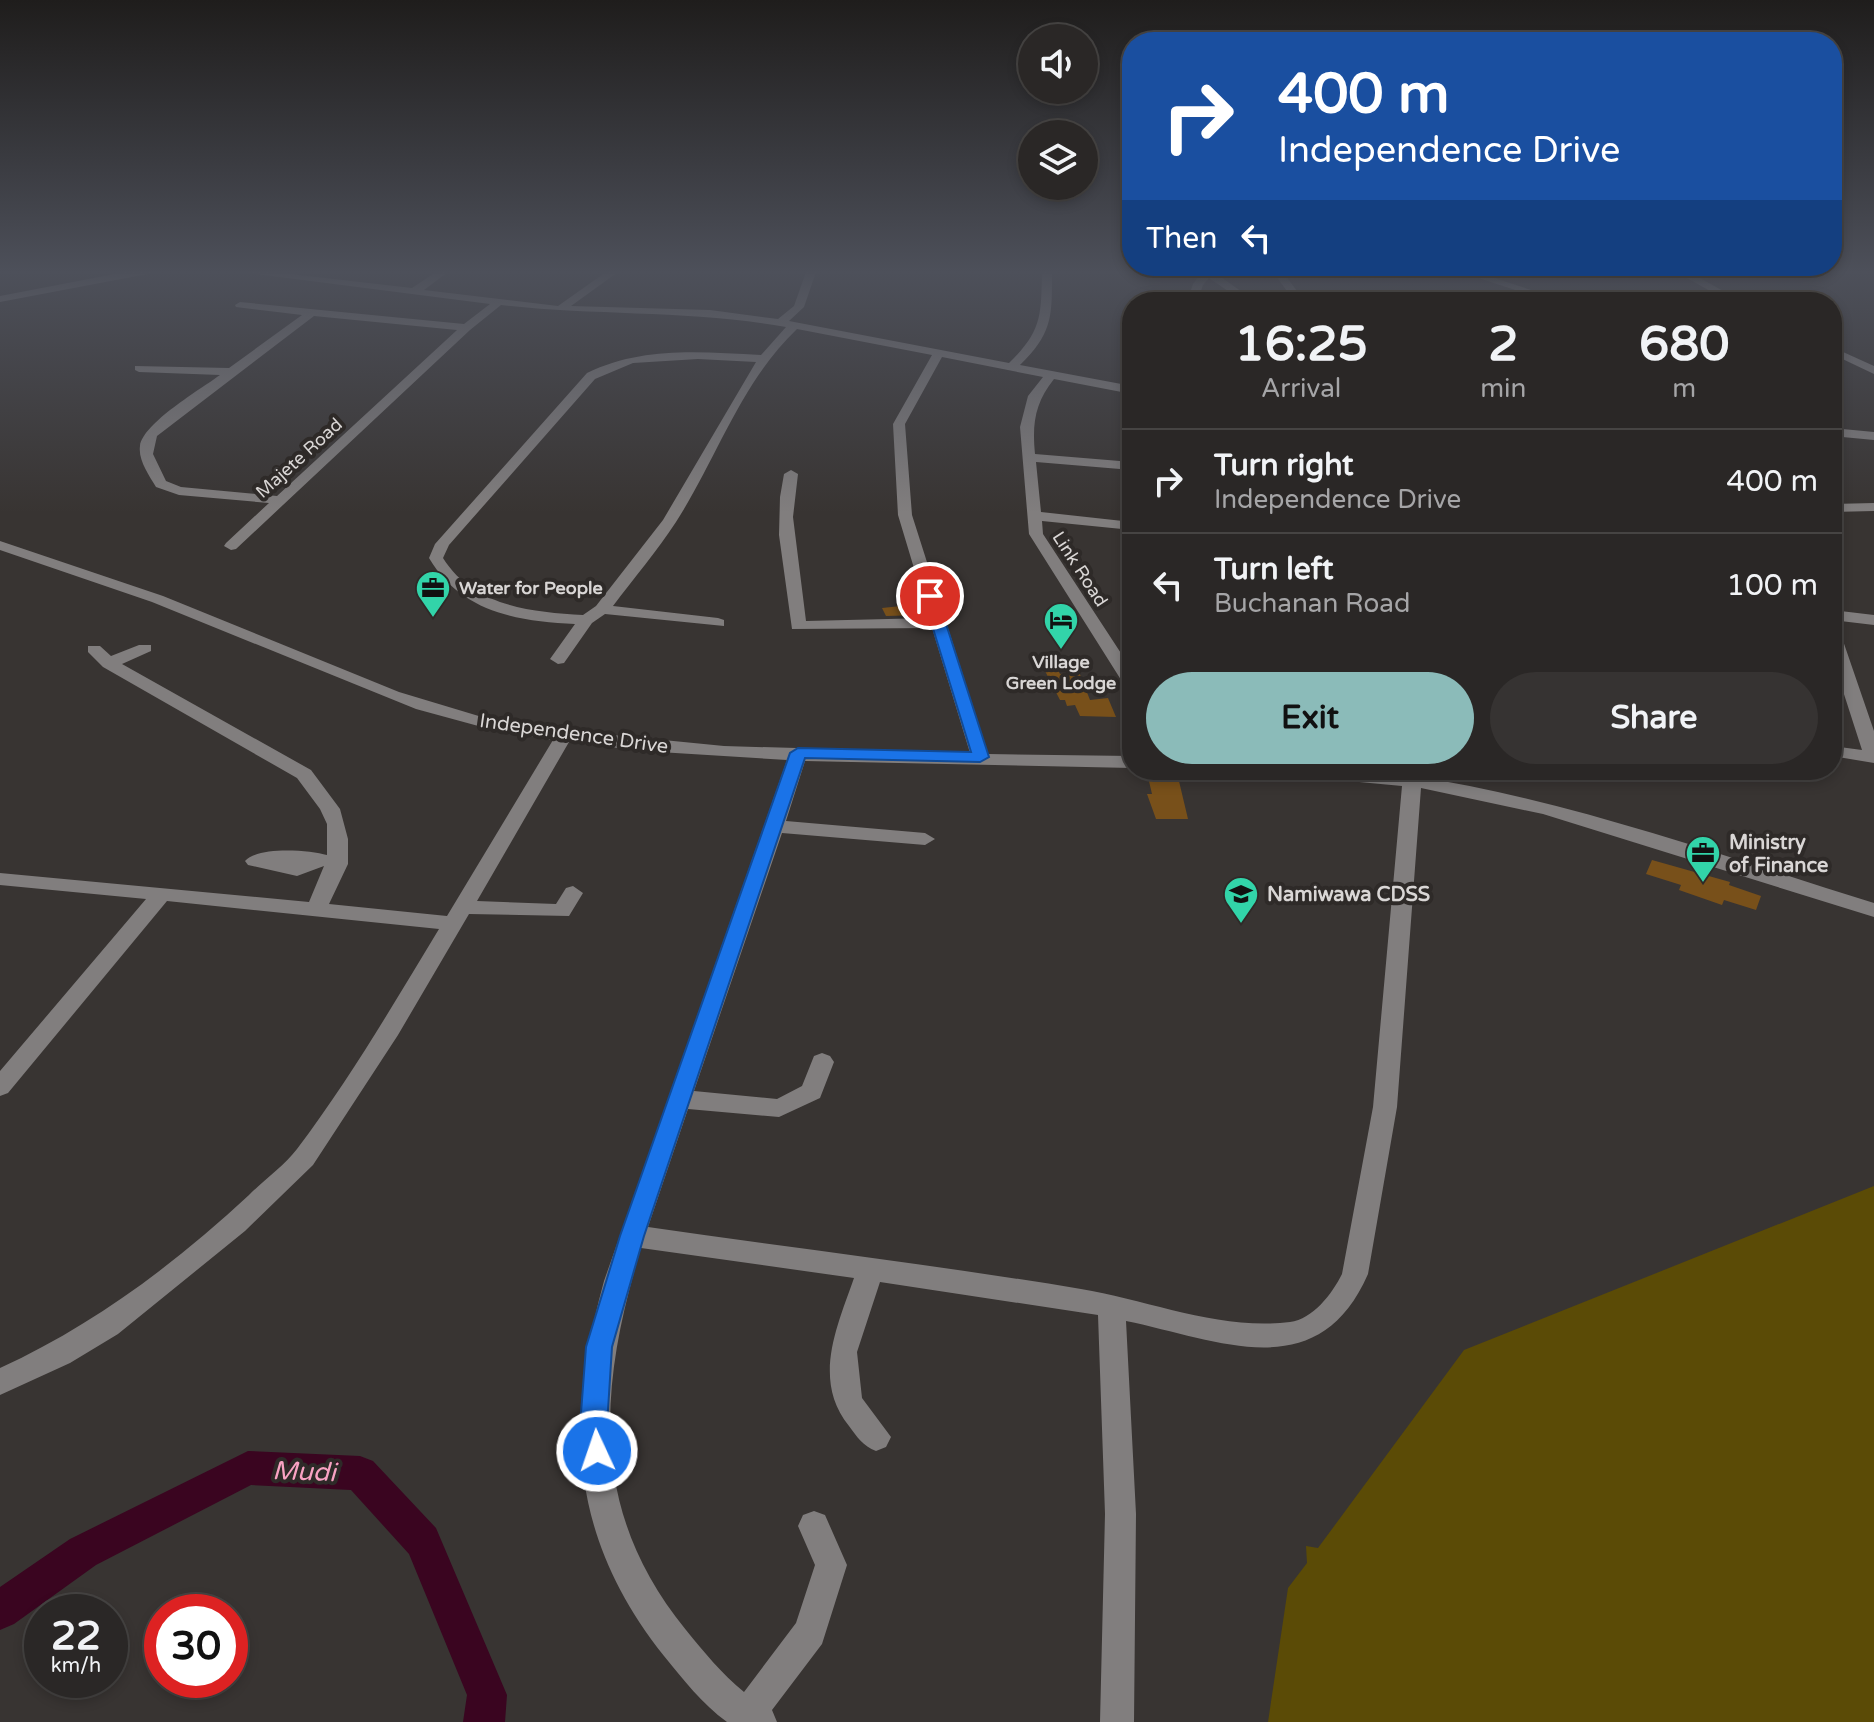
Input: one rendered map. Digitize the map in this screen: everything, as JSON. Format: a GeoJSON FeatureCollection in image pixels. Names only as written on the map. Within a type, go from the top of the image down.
{"type":"FeatureCollection","features":[{"type":"Feature","properties":{"kind":"street"},"geometry":{"type":"LineString","coordinates":[[258,352],[158,427],[146,438],[144,449],[161,484],[179,491],[277,500]]}},
{"type":"Feature","properties":{"kind":"street","name":"Majete Road"},"geometry":{"type":"LineString","coordinates":[[231,546],[439,352]]}},
{"type":"Feature","properties":{"kind":"street"},"geometry":{"type":"LineString","coordinates":[[558,659],[586,620],[602,609],[669,521],[768,352]]}},
{"type":"Feature","properties":{"kind":"street"},"geometry":{"type":"LineString","coordinates":[[936,352],[1122,388]]}},
{"type":"Feature","properties":{"kind":"street"},"geometry":{"type":"LineString","coordinates":[[1010,368],[1025,352]]}},
{"type":"Feature","properties":{"kind":"street"},"geometry":{"type":"LineString","coordinates":[[939,353],[899,424],[898,449],[905,515],[980,757]]}},
{"type":"Feature","properties":{"kind":"street"},"geometry":{"type":"LineString","coordinates":[[586,620],[534,617],[471,596],[442,572],[436,558],[442,544],[591,376],[602,369],[665,355],[764,359]]}},
{"type":"Feature","properties":{"kind":"street"},"geometry":{"type":"LineString","coordinates":[[1842,355],[1874,371]]}},
{"type":"Feature","properties":{"kind":"street"},"geometry":{"type":"LineString","coordinates":[[1842,366],[1874,371]]}},
{"type":"Feature","properties":{"kind":"street"},"geometry":{"type":"LineString","coordinates":[[139,368],[232,372]]}},
{"type":"Feature","properties":{"kind":"street","name":"Link Road"},"geometry":{"type":"LineString","coordinates":[[1051,375],[1034,396],[1026,427],[1036,534],[1122,667]]}},
{"type":"Feature","properties":{"kind":"street"},"geometry":{"type":"LineString","coordinates":[[1842,433],[1874,436]]}},
{"type":"Feature","properties":{"kind":"street"},"geometry":{"type":"LineString","coordinates":[[1029,457],[1122,465]]}},
{"type":"Feature","properties":{"kind":"street"},"geometry":{"type":"LineString","coordinates":[[791,474],[783,520],[799,606],[798,626],[938,623]]}},
{"type":"Feature","properties":{"kind":"street"},"geometry":{"type":"LineString","coordinates":[[1842,508],[1874,507]]}},
{"type":"Feature","properties":{"kind":"street"},"geometry":{"type":"LineString","coordinates":[[1034,516],[1122,525]]}},
{"type":"Feature","properties":{"kind":"street","name":"Independence Drive"},"geometry":{"type":"LineString","coordinates":[[0,545],[92,574],[413,701],[479,721],[564,736],[679,747],[1122,762]]}},
{"type":"Feature","properties":{"kind":"street"},"geometry":{"type":"LineString","coordinates":[[602,609],[718,623]]}},
{"type":"Feature","properties":{"kind":"street"},"geometry":{"type":"LineString","coordinates":[[1842,616],[1874,620]]}},
{"type":"Feature","properties":{"kind":"street"},"geometry":{"type":"LineString","coordinates":[[1109,646],[1122,648]]}},
{"type":"Feature","properties":{"kind":"street"},"geometry":{"type":"LineString","coordinates":[[109,663],[145,648]]}},
{"type":"Feature","properties":{"kind":"street"},"geometry":{"type":"LineString","coordinates":[[94,649],[109,663],[304,774],[325,797],[340,846],[338,864],[316,910]]}},
{"type":"Feature","properties":{"kind":"street"},"geometry":{"type":"LineString","coordinates":[[1842,662],[1874,757],[1842,752]]}},
{"type":"Feature","properties":{"kind":"street"},"geometry":{"type":"LineString","coordinates":[[0,1382],[60,1354],[108,1325],[236,1223],[304,1158],[390,1029],[564,736]]}},
{"type":"Feature","properties":{"kind":"street"},"geometry":{"type":"LineString","coordinates":[[798,753],[632,1236],[599,1347],[593,1426],[603,1501],[621,1559],[651,1616],[731,1708],[754,1719],[810,1632],[831,1565],[814,1526]]}},
{"type":"Feature","properties":{"kind":"street"},"geometry":{"type":"LineString","coordinates":[[1407,780],[1515,802],[1605,825],[1874,910]]}},
{"type":"Feature","properties":{"kind":"street"},"geometry":{"type":"LineString","coordinates":[[632,1236],[1111,1306],[1272,1335],[1295,1333],[1315,1325],[1348,1292],[1355,1274],[1385,1107],[1412,781]]}},
{"type":"Feature","properties":{"kind":"street"},"geometry":{"type":"LineString","coordinates":[[774,826],[925,839]]}},
{"type":"Feature","properties":{"kind":"street"},"geometry":{"type":"LineString","coordinates":[[315,860],[338,864]]}},
{"type":"Feature","properties":{"kind":"street"},"geometry":{"type":"LineString","coordinates":[[0,879],[316,910],[457,915],[562,911],[573,893]]}},
{"type":"Feature","properties":{"kind":"street"},"geometry":{"type":"LineString","coordinates":[[0,1087],[162,894]]}},
{"type":"Feature","properties":{"kind":"street"},"geometry":{"type":"LineString","coordinates":[[679,1099],[779,1108],[812,1092],[822,1062]]}},
{"type":"Feature","properties":{"kind":"street"},"geometry":{"type":"LineString","coordinates":[[870,1272],[843,1352],[848,1403],[876,1437]]}},
{"type":"Feature","properties":{"kind":"street"},"geometry":{"type":"LineString","coordinates":[[1111,1306],[1120,1417],[1121,1646],[1117,1722]]}},
{"type":"Feature","properties":{"kind":"shaded area"},"geometry":{"type":"Polygon","coordinates":[[[1874,1186],[1874,1722],[1268,1722],[1288,1588],[1307,1563],[1306,1546],[1318,1548],[1464,1350],[1874,1186]]]}},
{"type":"Feature","properties":{"kind":"building"},"geometry":{"type":"Polygon","coordinates":[[[920,604],[924,615],[886,616],[882,608],[920,604]]]}},
{"type":"Feature","properties":{"kind":"building"},"geometry":{"type":"Polygon","coordinates":[[[1058,670],[1060,674],[1079,672],[1090,700],[1108,698],[1116,717],[1080,716],[1075,705],[1067,706],[1065,700],[1060,700],[1045,671],[1058,670]]]}},
{"type":"Feature","properties":{"kind":"building"},"geometry":{"type":"Polygon","coordinates":[[[1149,780],[1179,780],[1188,819],[1156,819],[1147,794],[1152,794],[1149,780]]]}},
{"type":"Feature","properties":{"kind":"building","name":"Ministry of Finance"},"geometry":{"type":"Polygon","coordinates":[[[1652,860],[1730,882],[1729,885],[1761,896],[1756,910],[1724,900],[1722,905],[1679,890],[1681,885],[1646,874],[1652,860]]]}},
{"type":"Feature","properties":{"kind":"waterway","name":"Mudi"},"geometry":{"type":"LineString","coordinates":[[0,1610],[83,1552],[248,1468],[360,1473],[423,1541],[487,1695],[484,1722]]}},
{"type":"Feature","properties":{"kind":"place","name":"Water for People"},"geometry":{"type":"Point","coordinates":[433,619]}},
{"type":"Feature","properties":{"kind":"place","name":"Village Green Lodge"},"geometry":{"type":"Point","coordinates":[1061,651]}},
{"type":"Feature","properties":{"kind":"place","name":"Ministry of Finance"},"geometry":{"type":"Point","coordinates":[1703,884]}},
{"type":"Feature","properties":{"kind":"place","name":"Namiwawa CDSS"},"geometry":{"type":"Point","coordinates":[1241,925]}},
{"type":"Feature","properties":{"kind":"route"},"geometry":{"type":"LineString","coordinates":[[597,1451],[593,1426],[599,1347],[632,1236],[798,753],[980,757],[930,596]]}}]}
